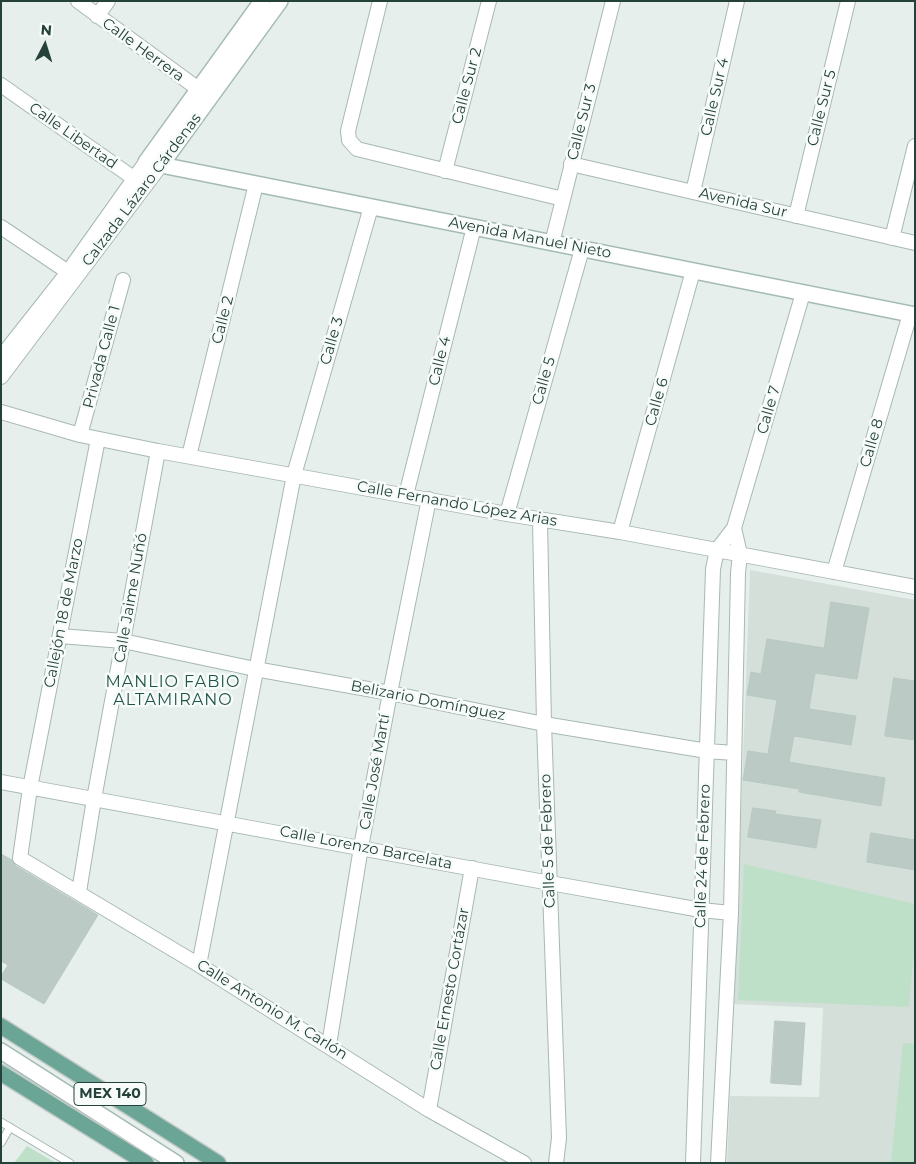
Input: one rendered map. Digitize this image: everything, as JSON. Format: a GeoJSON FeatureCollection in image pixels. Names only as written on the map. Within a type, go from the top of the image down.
{"type":"FeatureCollection","features":[{"type":"Feature","properties":{"kind":"main road","name":"MEX 140"},"geometry":{"type":"LineString","coordinates":[[1,1026],[218,1163]]}},
{"type":"Feature","properties":{"kind":"main road","name":"MEX 140"},"geometry":{"type":"LineString","coordinates":[[1,1073],[146,1163]]}},
{"type":"Feature","properties":{"kind":"street","name":"Calle Herrera"},"geometry":{"type":"LineString","coordinates":[[78,1],[205,95]]}},
{"type":"Feature","properties":{"kind":"street"},"geometry":{"type":"LineString","coordinates":[[97,16],[108,1]]}},
{"type":"Feature","properties":{"kind":"street","name":"Calzada Lázaro Cárdenas"},"geometry":{"type":"LineString","coordinates":[[205,95],[262,1]]}},
{"type":"Feature","properties":{"kind":"street","name":"Calzada Lázaro Cárdenas"},"geometry":{"type":"LineString","coordinates":[[1,377],[153,163],[280,1]]}},
{"type":"Feature","properties":{"kind":"street"},"geometry":{"type":"LineString","coordinates":[[380,1],[348,131],[349,140],[357,149],[563,199]]}},
{"type":"Feature","properties":{"kind":"street","name":"Calle Sur 2"},"geometry":{"type":"LineString","coordinates":[[445,171],[489,1]]}},
{"type":"Feature","properties":{"kind":"street","name":"Calle Sur 3"},"geometry":{"type":"LineString","coordinates":[[552,243],[613,1]]}},
{"type":"Feature","properties":{"kind":"street","name":"Calle Sur 4"},"geometry":{"type":"LineString","coordinates":[[693,192],[737,1]]}},
{"type":"Feature","properties":{"kind":"street","name":"Calle Sur 5"},"geometry":{"type":"LineString","coordinates":[[796,216],[848,1]]}},
{"type":"Feature","properties":{"kind":"street","name":"Calle Libertad"},"geometry":{"type":"LineString","coordinates":[[1,85],[140,183]]}},
{"type":"Feature","properties":{"kind":"street"},"geometry":{"type":"LineString","coordinates":[[892,238],[915,146]]}},
{"type":"Feature","properties":{"kind":"street","name":"Avenida Manuel Nieto"},"geometry":{"type":"LineString","coordinates":[[153,163],[912,315]]}},
{"type":"Feature","properties":{"kind":"street","name":"Avenida Sur"},"geometry":{"type":"LineString","coordinates":[[571,164],[915,243]]}},
{"type":"Feature","properties":{"kind":"street","name":"Calzada Lázaro Cárdenas"},"geometry":{"type":"LineString","coordinates":[[1,357],[140,183]]}},
{"type":"Feature","properties":{"kind":"street","name":"Calle 2"},"geometry":{"type":"LineString","coordinates":[[190,456],[256,184]]}},
{"type":"Feature","properties":{"kind":"street","name":"Calle 3"},"geometry":{"type":"LineString","coordinates":[[199,965],[294,474],[371,207]]}},
{"type":"Feature","properties":{"kind":"street"},"geometry":{"type":"LineString","coordinates":[[1,227],[68,272]]}},
{"type":"Feature","properties":{"kind":"street","name":"Calle 4"},"geometry":{"type":"LineString","coordinates":[[406,495],[474,227]]}},
{"type":"Feature","properties":{"kind":"street","name":"Calle 5"},"geometry":{"type":"LineString","coordinates":[[507,514],[582,249]]}},
{"type":"Feature","properties":{"kind":"street","name":"Calle 6"},"geometry":{"type":"LineString","coordinates":[[620,532],[694,271]]}},
{"type":"Feature","properties":{"kind":"street","name":"Privada Calle 1"},"geometry":{"type":"LineString","coordinates":[[80,435],[123,280]]}},
{"type":"Feature","properties":{"kind":"street","name":"Calle 7"},"geometry":{"type":"LineString","coordinates":[[717,550],[734,528],[803,293]]}},
{"type":"Feature","properties":{"kind":"street","name":"Calle 8"},"geometry":{"type":"LineString","coordinates":[[834,572],[912,315]]}},
{"type":"Feature","properties":{"kind":"street","name":"Calle Fernando López Arias"},"geometry":{"type":"LineString","coordinates":[[1,412],[80,435],[158,451],[294,474],[540,520],[620,532],[915,587]]}},
{"type":"Feature","properties":{"kind":"street","name":"Callejón 18 de Marzo"},"geometry":{"type":"LineString","coordinates":[[20,858],[30,788],[98,439]]}},
{"type":"Feature","properties":{"kind":"street","name":"Calle Jaime Nuñó"},"geometry":{"type":"LineString","coordinates":[[79,892],[94,799],[158,451]]}},
{"type":"Feature","properties":{"kind":"street","name":"Calle José Martí"},"geometry":{"type":"LineString","coordinates":[[329,1045],[361,848],[429,499]]}},
{"type":"Feature","properties":{"kind":"street","name":"Calle 5 de Febrero"},"geometry":{"type":"LineString","coordinates":[[540,520],[544,724],[559,1138],[556,1163]]}},
{"type":"Feature","properties":{"kind":"street","name":"Calle 7"},"geometry":{"type":"LineString","coordinates":[[734,528],[740,554]]}},
{"type":"Feature","properties":{"kind":"street","name":"Calle 24 de Febrero"},"geometry":{"type":"LineString","coordinates":[[693,1163],[713,569],[717,550]]}},
{"type":"Feature","properties":{"kind":"street","name":"Calle 24 de Febrero"},"geometry":{"type":"LineString","coordinates":[[718,1163],[731,914],[738,573],[740,554]]}},
{"type":"Feature","properties":{"kind":"street","name":"Belizario Domínguez"},"geometry":{"type":"LineString","coordinates":[[60,636],[123,641],[255,669],[390,693],[544,724],[707,751],[734,753]]}},
{"type":"Feature","properties":{"kind":"street","name":"Calle Lorenzo Barcelata"},"geometry":{"type":"LineString","coordinates":[[1,782],[550,883],[731,914]]}},
{"type":"Feature","properties":{"kind":"street","name":"Calle Antonio M. Carlón"},"geometry":{"type":"LineString","coordinates":[[20,858],[329,1045],[429,1110],[524,1163]]}},
{"type":"Feature","properties":{"kind":"street","name":"Calle Ernesto Cortázar"},"geometry":{"type":"LineString","coordinates":[[429,1110],[472,868]]}},
{"type":"Feature","properties":{"kind":"street","name":"MEX 140"},"geometry":{"type":"LineString","coordinates":[[1,1051],[176,1163]]}},
{"type":"Feature","properties":{"kind":"lane"},"geometry":{"type":"LineString","coordinates":[[1,1122],[70,1163]]}},
{"type":"Feature","properties":{"kind":"lane"},"geometry":{"type":"LineString","coordinates":[[1,1143],[10,1127]]}},
{"type":"Feature","properties":{"kind":"shaded area"},"geometry":{"type":"Polygon","coordinates":[[[750,570],[915,600],[915,1163],[727,1163],[730,1096],[819,1097],[823,1008],[734,1004],[750,570]]]}},
{"type":"Feature","properties":{"kind":"green space"},"geometry":{"type":"Polygon","coordinates":[[[744,864],[915,904],[915,939],[909,1007],[738,1000],[744,864]]]}},
{"type":"Feature","properties":{"kind":"green space"},"geometry":{"type":"Polygon","coordinates":[[[903,1043],[915,1044],[915,1163],[891,1163],[903,1043]]]}},
{"type":"Feature","properties":{"kind":"green space"},"geometry":{"type":"Polygon","coordinates":[[[27,1146],[56,1163],[14,1163],[27,1146]]]}},
{"type":"Feature","properties":{"kind":"building"},"geometry":{"type":"Polygon","coordinates":[[[831,602],[869,608],[857,679],[815,673],[809,709],[856,716],[851,745],[794,736],[789,762],[885,778],[881,806],[799,792],[799,789],[743,780],[748,751],[768,754],[777,700],[747,695],[751,672],[761,674],[767,639],[824,648],[831,602]]]}},
{"type":"Feature","properties":{"kind":"building"},"geometry":{"type":"Polygon","coordinates":[[[894,678],[915,681],[915,740],[885,736],[894,678]]]}},
{"type":"Feature","properties":{"kind":"building"},"geometry":{"type":"Polygon","coordinates":[[[753,808],[776,811],[775,814],[821,820],[816,848],[748,837],[753,808]]]}},
{"type":"Feature","properties":{"kind":"building"},"geometry":{"type":"Polygon","coordinates":[[[871,833],[915,840],[915,870],[867,862],[871,833]]]}},
{"type":"Feature","properties":{"kind":"building"},"geometry":{"type":"Polygon","coordinates":[[[1,854],[12,860],[16,866],[98,915],[44,1004],[1,979],[8,965],[1,961],[1,854]]]}},
{"type":"Feature","properties":{"kind":"building"},"geometry":{"type":"Polygon","coordinates":[[[775,1021],[805,1023],[801,1085],[771,1083],[775,1021]]]}},
{"type":"Feature","properties":{"kind":"district","name":"MANLIO FABIO ALTAMIRANO"},"geometry":{"type":"Point","coordinates":[173,691]}}]}
